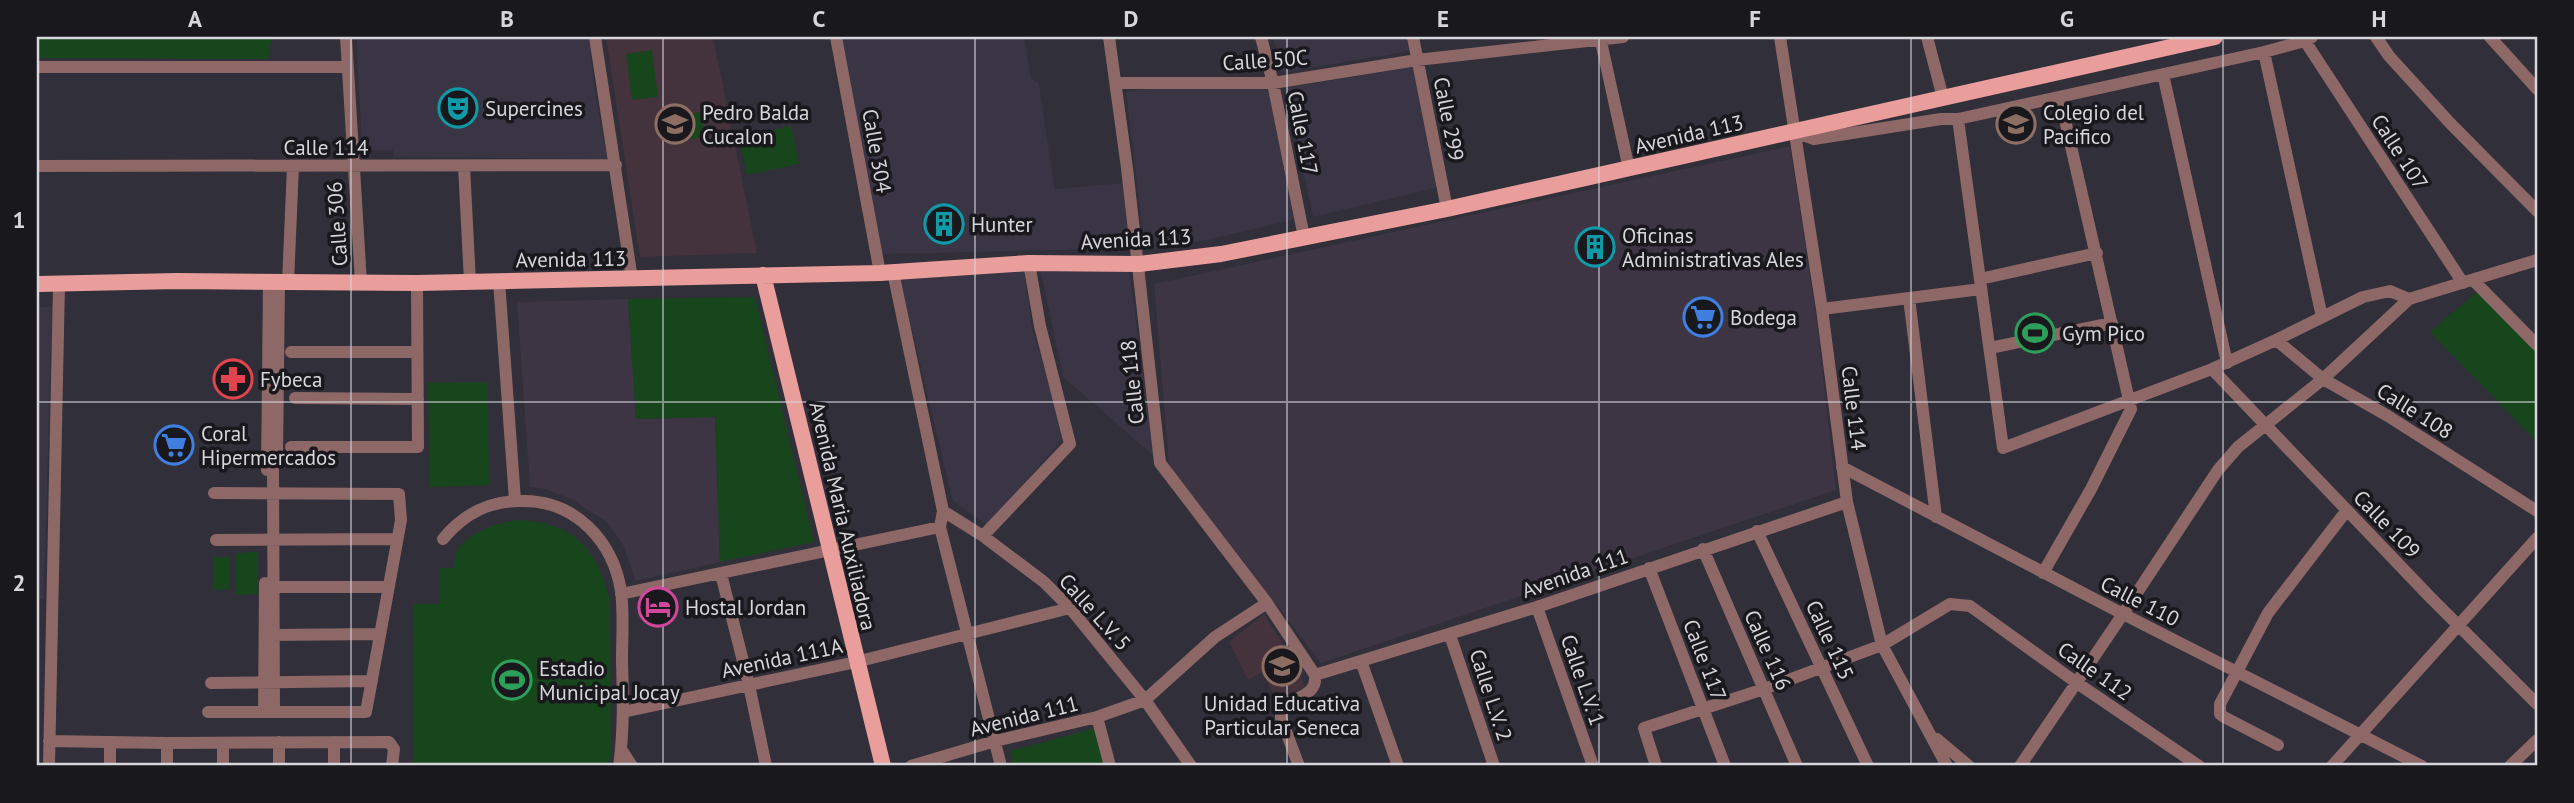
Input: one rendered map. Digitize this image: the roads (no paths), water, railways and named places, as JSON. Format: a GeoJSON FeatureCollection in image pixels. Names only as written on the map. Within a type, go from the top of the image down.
{"type":"FeatureCollection","features":[{"type":"Feature","properties":{"kind":"main road","name":"Avenida 113"},"geometry":{"type":"LineString","coordinates":[[37,284],[417,283],[886,272],[1029,263],[1139,264],[1221,254],[1447,209],[2211,37]]}},
{"type":"Feature","properties":{"kind":"main road","name":"Avenida Maria Auxiliadora"},"geometry":{"type":"LineString","coordinates":[[763,275],[883,766]]}},
{"type":"Feature","properties":{"kind":"street","name":"Calle 306"},"geometry":{"type":"LineString","coordinates":[[346,37],[360,283]]}},
{"type":"Feature","properties":{"kind":"street"},"geometry":{"type":"LineString","coordinates":[[595,37],[632,279]]}},
{"type":"Feature","properties":{"kind":"street","name":"Calle 304"},"geometry":{"type":"LineString","coordinates":[[836,37],[886,272],[943,511]]}},
{"type":"Feature","properties":{"kind":"street","name":"Calle 118"},"geometry":{"type":"LineString","coordinates":[[1110,37],[1139,264],[1160,463],[1268,603],[1315,675]]}},
{"type":"Feature","properties":{"kind":"street","name":"Calle 117"},"geometry":{"type":"LineString","coordinates":[[1261,37],[1304,237]]}},
{"type":"Feature","properties":{"kind":"street","name":"Calle 299"},"geometry":{"type":"LineString","coordinates":[[1413,37],[1447,209]]}},
{"type":"Feature","properties":{"kind":"street","name":"Calle 50C"},"geometry":{"type":"LineString","coordinates":[[1117,83],[1273,83],[1418,60],[1623,37]]}},
{"type":"Feature","properties":{"kind":"street","name":"Calle 114"},"geometry":{"type":"LineString","coordinates":[[1780,37],[1822,309],[1847,502],[1882,645],[1947,766]]}},
{"type":"Feature","properties":{"kind":"street"},"geometry":{"type":"LineString","coordinates":[[1927,37],[1943,97]]}},
{"type":"Feature","properties":{"kind":"street"},"geometry":{"type":"LineString","coordinates":[[2376,37],[2389,56],[2450,123],[2537,211]]}},
{"type":"Feature","properties":{"kind":"street"},"geometry":{"type":"LineString","coordinates":[[2490,37],[2537,89]]}},
{"type":"Feature","properties":{"kind":"street"},"geometry":{"type":"LineString","coordinates":[[1600,38],[1629,169]]}},
{"type":"Feature","properties":{"kind":"street"},"geometry":{"type":"LineString","coordinates":[[1795,132],[1814,139],[1941,118],[1958,119],[2264,52],[2308,39]]}},
{"type":"Feature","properties":{"kind":"street","name":"Calle 107"},"geometry":{"type":"LineString","coordinates":[[2308,39],[2468,282],[2537,345]]}},
{"type":"Feature","properties":{"kind":"street"},"geometry":{"type":"LineString","coordinates":[[2264,52],[2322,317]]}},
{"type":"Feature","properties":{"kind":"street"},"geometry":{"type":"LineString","coordinates":[[37,67],[347,67]]}},
{"type":"Feature","properties":{"kind":"street"},"geometry":{"type":"LineString","coordinates":[[2163,74],[2227,363]]}},
{"type":"Feature","properties":{"kind":"street"},"geometry":{"type":"LineString","coordinates":[[2043,573],[2091,489],[2131,409],[2060,97]]}},
{"type":"Feature","properties":{"kind":"street"},"geometry":{"type":"LineString","coordinates":[[1958,119],[2003,448],[2227,363],[2363,297],[2389,291],[2409,299]]}},
{"type":"Feature","properties":{"kind":"street","name":"Calle 114"},"geometry":{"type":"LineString","coordinates":[[37,166],[615,165]]}},
{"type":"Feature","properties":{"kind":"street"},"geometry":{"type":"LineString","coordinates":[[269,712],[270,493],[273,463],[277,458],[273,409],[279,352],[279,283],[293,166]]}},
{"type":"Feature","properties":{"kind":"street"},"geometry":{"type":"LineString","coordinates":[[464,166],[470,282]]}},
{"type":"Feature","properties":{"kind":"street"},"geometry":{"type":"LineString","coordinates":[[1822,309],[1909,298],[1981,284],[2097,253]]}},
{"type":"Feature","properties":{"kind":"street"},"geometry":{"type":"LineString","coordinates":[[2020,766],[2218,470],[2238,447],[2323,379],[2409,299],[2537,260]]}},
{"type":"Feature","properties":{"kind":"street"},"geometry":{"type":"LineString","coordinates":[[983,536],[1070,444],[1040,326],[1029,263]]}},
{"type":"Feature","properties":{"kind":"street"},"geometry":{"type":"LineString","coordinates":[[499,281],[515,500]]}},
{"type":"Feature","properties":{"kind":"street"},"geometry":{"type":"LineString","coordinates":[[291,447],[418,447],[417,283]]}},
{"type":"Feature","properties":{"kind":"street"},"geometry":{"type":"LineString","coordinates":[[49,766],[49,741],[43,697],[52,607],[59,284]]}},
{"type":"Feature","properties":{"kind":"street"},"geometry":{"type":"LineString","coordinates":[[1909,298],[1936,517]]}},
{"type":"Feature","properties":{"kind":"street"},"geometry":{"type":"LineString","coordinates":[[1990,348],[2112,323]]}},
{"type":"Feature","properties":{"kind":"street","name":"Calle 108"},"geometry":{"type":"LineString","coordinates":[[2276,340],[2323,379],[2388,416],[2537,511]]}},
{"type":"Feature","properties":{"kind":"street"},"geometry":{"type":"LineString","coordinates":[[279,352],[417,352]]}},
{"type":"Feature","properties":{"kind":"street","name":"Calle 109"},"geometry":{"type":"LineString","coordinates":[[2212,369],[2537,705]]}},
{"type":"Feature","properties":{"kind":"street"},"geometry":{"type":"LineString","coordinates":[[295,398],[418,399]]}},
{"type":"Feature","properties":{"kind":"street","name":"Calle 110"},"geometry":{"type":"LineString","coordinates":[[1842,467],[2043,573],[2422,766]]}},
{"type":"Feature","properties":{"kind":"street"},"geometry":{"type":"LineString","coordinates":[[208,712],[366,712],[401,520],[399,494],[214,493]]}},
{"type":"Feature","properties":{"kind":"street"},"geometry":{"type":"LineString","coordinates":[[443,539],[457,523],[474,511],[494,503],[515,500],[550,504],[566,510],[587,524],[605,545],[613,559],[621,594],[624,712],[619,766]]}},
{"type":"Feature","properties":{"kind":"street","name":"Avenida 111"},"geometry":{"type":"LineString","coordinates":[[1315,675],[1537,607],[1847,502]]}},
{"type":"Feature","properties":{"kind":"street"},"geometry":{"type":"LineString","coordinates":[[2278,745],[2220,714],[2220,704],[2280,595],[2347,510]]}},
{"type":"Feature","properties":{"kind":"street"},"geometry":{"type":"LineString","coordinates":[[943,511],[940,527],[1001,766]]}},
{"type":"Feature","properties":{"kind":"street","name":"Calle L.V. 5"},"geometry":{"type":"LineString","coordinates":[[943,511],[983,536],[1044,582],[1070,608],[1145,700],[1191,766]]}},
{"type":"Feature","properties":{"kind":"street"},"geometry":{"type":"LineString","coordinates":[[621,594],[940,527]]}},
{"type":"Feature","properties":{"kind":"street","name":"Calle 115"},"geometry":{"type":"LineString","coordinates":[[1757,531],[1868,766]]}},
{"type":"Feature","properties":{"kind":"street"},"geometry":{"type":"LineString","coordinates":[[2332,766],[2537,538]]}},
{"type":"Feature","properties":{"kind":"street"},"geometry":{"type":"LineString","coordinates":[[216,540],[397,539]]}},
{"type":"Feature","properties":{"kind":"street","name":"Calle 116"},"geometry":{"type":"LineString","coordinates":[[1703,549],[1797,766]]}},
{"type":"Feature","properties":{"kind":"street","name":"Calle 117"},"geometry":{"type":"LineString","coordinates":[[1649,568],[1725,766]]}},
{"type":"Feature","properties":{"kind":"street"},"geometry":{"type":"LineString","coordinates":[[721,574],[766,766]]}},
{"type":"Feature","properties":{"kind":"street"},"geometry":{"type":"LineString","coordinates":[[270,587],[389,587]]}},
{"type":"Feature","properties":{"kind":"street"},"geometry":{"type":"LineString","coordinates":[[1145,700],[1216,637],[1268,603]]}},
{"type":"Feature","properties":{"kind":"street","name":"Calle 112"},"geometry":{"type":"LineString","coordinates":[[1882,645],[1950,604],[1970,606],[2199,766]]}},
{"type":"Feature","properties":{"kind":"street"},"geometry":{"type":"LineString","coordinates":[[37,607],[52,607]]}},
{"type":"Feature","properties":{"kind":"street","name":"Calle L.V. 1"},"geometry":{"type":"LineString","coordinates":[[1537,607],[1593,766]]}},
{"type":"Feature","properties":{"kind":"street","name":"Avenida 111A"},"geometry":{"type":"LineString","coordinates":[[624,712],[856,662],[1070,608]]}},
{"type":"Feature","properties":{"kind":"street"},"geometry":{"type":"LineString","coordinates":[[269,635],[380,634]]}},
{"type":"Feature","properties":{"kind":"street","name":"Calle L.V. 2"},"geometry":{"type":"LineString","coordinates":[[1450,635],[1494,766]]}},
{"type":"Feature","properties":{"kind":"street"},"geometry":{"type":"LineString","coordinates":[[1656,766],[1644,728],[1764,689],[1882,645]]}},
{"type":"Feature","properties":{"kind":"street"},"geometry":{"type":"LineString","coordinates":[[1361,661],[1398,766]]}},
{"type":"Feature","properties":{"kind":"street"},"geometry":{"type":"LineString","coordinates":[[1299,766],[1281,718],[1284,706],[1313,689],[1315,675]]}},
{"type":"Feature","properties":{"kind":"street"},"geometry":{"type":"LineString","coordinates":[[211,683],[372,681]]}},
{"type":"Feature","properties":{"kind":"street","name":"Avenida 111"},"geometry":{"type":"LineString","coordinates":[[911,766],[995,741],[1097,717],[1145,700]]}},
{"type":"Feature","properties":{"kind":"street"},"geometry":{"type":"LineString","coordinates":[[1097,717],[1110,766]]}},
{"type":"Feature","properties":{"kind":"street"},"geometry":{"type":"LineString","coordinates":[[1931,734],[1969,766]]}},
{"type":"Feature","properties":{"kind":"street"},"geometry":{"type":"LineString","coordinates":[[2510,766],[2537,740]]}},
{"type":"Feature","properties":{"kind":"street"},"geometry":{"type":"LineString","coordinates":[[49,741],[391,743],[394,749],[392,766]]}},
{"type":"Feature","properties":{"kind":"street"},"geometry":{"type":"LineString","coordinates":[[110,742],[110,766]]}},
{"type":"Feature","properties":{"kind":"street"},"geometry":{"type":"LineString","coordinates":[[279,742],[279,766]]}},
{"type":"Feature","properties":{"kind":"street"},"geometry":{"type":"LineString","coordinates":[[334,742],[334,766]]}},
{"type":"Feature","properties":{"kind":"street"},"geometry":{"type":"LineString","coordinates":[[167,743],[167,766]]}},
{"type":"Feature","properties":{"kind":"street"},"geometry":{"type":"LineString","coordinates":[[223,743],[223,766]]}},
{"type":"Feature","properties":{"kind":"street"},"geometry":{"type":"LineString","coordinates":[[621,749],[632,766]]}},
{"type":"Feature","properties":{"kind":"place","name":"Supercines"},"geometry":{"type":"Point","coordinates":[458,108]}},
{"type":"Feature","properties":{"kind":"place","name":"Pedro Balda Cucalon"},"geometry":{"type":"Point","coordinates":[675,124]}},
{"type":"Feature","properties":{"kind":"place","name":"Colegio del Pacifico"},"geometry":{"type":"Point","coordinates":[2016,124]}},
{"type":"Feature","properties":{"kind":"place","name":"Hunter"},"geometry":{"type":"Point","coordinates":[944,224]}},
{"type":"Feature","properties":{"kind":"place","name":"Oficinas Administrativas Ales"},"geometry":{"type":"Point","coordinates":[1595,247]}},
{"type":"Feature","properties":{"kind":"place","name":"Bodega"},"geometry":{"type":"Point","coordinates":[1703,317]}},
{"type":"Feature","properties":{"kind":"place","name":"Gym Pico"},"geometry":{"type":"Point","coordinates":[2035,333]}},
{"type":"Feature","properties":{"kind":"place","name":"Fybeca"},"geometry":{"type":"Point","coordinates":[233,379]}},
{"type":"Feature","properties":{"kind":"place","name":"Coral Hipermercados"},"geometry":{"type":"Point","coordinates":[174,445]}},
{"type":"Feature","properties":{"kind":"place","name":"Hostal Jordan"},"geometry":{"type":"Point","coordinates":[658,607]}},
{"type":"Feature","properties":{"kind":"place","name":"Unidad Educativa Particular Seneca"},"geometry":{"type":"Point","coordinates":[1282,666]}},
{"type":"Feature","properties":{"kind":"place","name":"Estadio Municipal Jocay"},"geometry":{"type":"Point","coordinates":[512,680]}}]}
